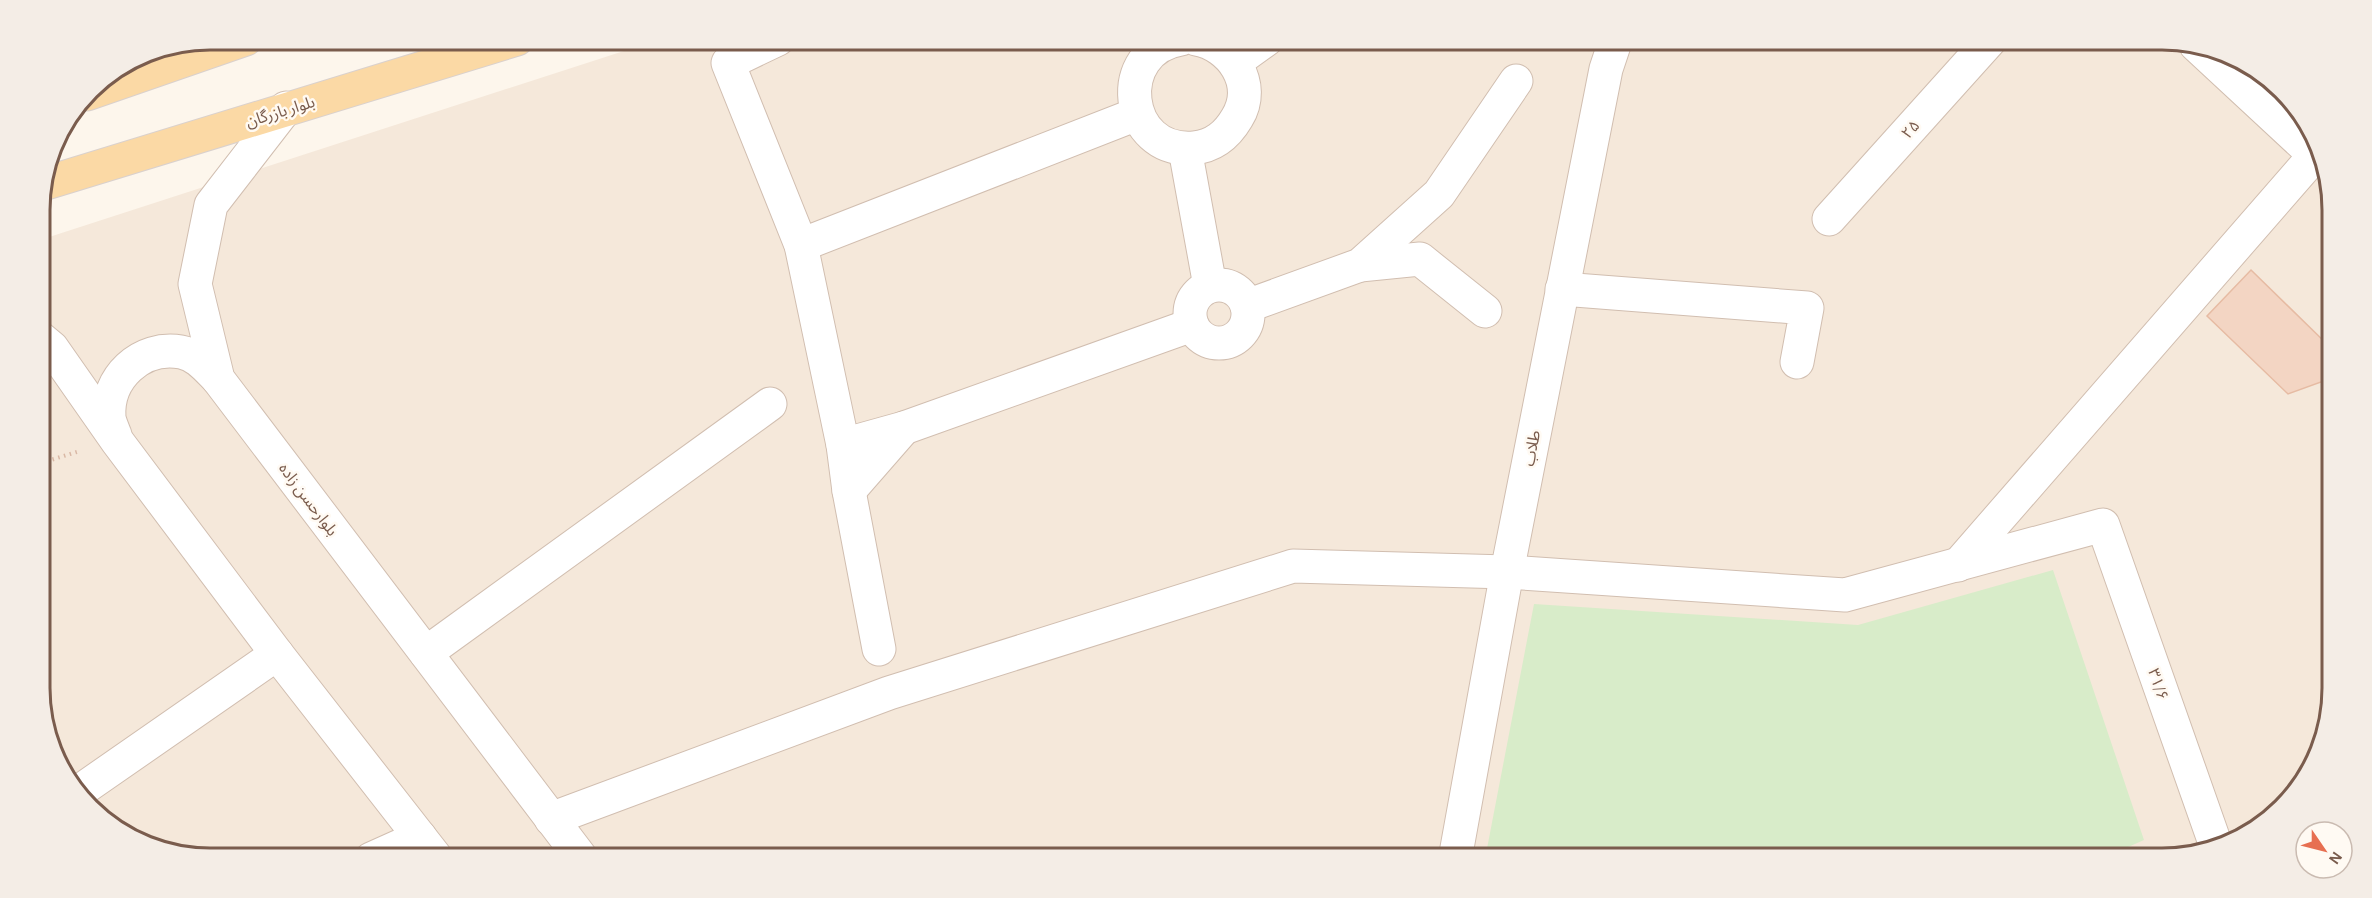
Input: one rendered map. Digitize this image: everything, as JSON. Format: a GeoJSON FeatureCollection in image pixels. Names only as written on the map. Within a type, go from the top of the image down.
{"type":"FeatureCollection","features":[{"type":"Feature","properties":{"kind":"main road"},"geometry":{"type":"LineString","coordinates":[[106,87],[214,50]]}},
{"type":"Feature","properties":{"kind":"main road","name":"بلوار بازرگان"},"geometry":{"type":"LineString","coordinates":[[52,181],[480,50]]}},
{"type":"Feature","properties":{"kind":"street"},"geometry":{"type":"LineString","coordinates":[[755,50],[728,63],[801,245],[843,445],[849,491],[879,649]]}},
{"type":"Feature","properties":{"kind":"street"},"geometry":{"type":"LineString","coordinates":[[1154,50],[1143,62],[1136,78],[1134,97],[1137,114],[1145,128],[1156,138],[1169,145],[1185,148],[1202,147],[1218,140],[1231,128],[1240,113],[1245,96],[1242,78],[1235,62],[1223,50]]}},
{"type":"Feature","properties":{"kind":"street"},"geometry":{"type":"LineString","coordinates":[[1235,62],[1252,50]]}},
{"type":"Feature","properties":{"kind":"street","name":"طلاب"},"geometry":{"type":"LineString","coordinates":[[1457,848],[1507,572],[1606,69],[1612,50]]}},
{"type":"Feature","properties":{"kind":"street","name":"۲۵"},"geometry":{"type":"LineString","coordinates":[[1829,219],[1981,50]]}},
{"type":"Feature","properties":{"kind":"street"},"geometry":{"type":"LineString","coordinates":[[2208,56],[2311,150]]}},
{"type":"Feature","properties":{"kind":"street"},"geometry":{"type":"LineString","coordinates":[[1360,265],[1439,194],[1516,81]]}},
{"type":"Feature","properties":{"kind":"street","name":"بلوارحسن زاده"},"geometry":{"type":"LineString","coordinates":[[286,108],[211,205],[195,284],[218,379],[573,848]]}},
{"type":"Feature","properties":{"kind":"street"},"geometry":{"type":"LineString","coordinates":[[801,245],[1137,114]]}},
{"type":"Feature","properties":{"kind":"street"},"geometry":{"type":"LineString","coordinates":[[1185,148],[1210,286]]}},
{"type":"Feature","properties":{"kind":"street"},"geometry":{"type":"LineString","coordinates":[[551,819],[889,693],[1293,566],[1507,572],[1845,595],[1958,565],[2314,159]]}},
{"type":"Feature","properties":{"kind":"street"},"geometry":{"type":"LineString","coordinates":[[1420,259],[1439,194]]}},
{"type":"Feature","properties":{"kind":"street"},"geometry":{"type":"LineString","coordinates":[[1247,306],[1360,265],[1420,259],[1485,311]]}},
{"type":"Feature","properties":{"kind":"street"},"geometry":{"type":"LineString","coordinates":[[1210,286],[1229,286],[1237,291],[1247,306],[1246,325],[1233,340],[1224,343],[1205,339],[1192,325],[1191,316],[1196,298],[1210,286]]}},
{"type":"Feature","properties":{"kind":"street"},"geometry":{"type":"LineString","coordinates":[[1562,290],[1807,308],[1797,362]]}},
{"type":"Feature","properties":{"kind":"street"},"geometry":{"type":"LineString","coordinates":[[843,445],[904,428],[1192,325]]}},
{"type":"Feature","properties":{"kind":"street"},"geometry":{"type":"LineString","coordinates":[[50,346],[117,441],[278,654],[429,848]]}},
{"type":"Feature","properties":{"kind":"street"},"geometry":{"type":"LineString","coordinates":[[117,441],[109,419],[111,396],[120,375],[137,360],[159,352],[182,352],[202,362],[218,379]]}},
{"type":"Feature","properties":{"kind":"street"},"geometry":{"type":"LineString","coordinates":[[426,653],[770,404]]}},
{"type":"Feature","properties":{"kind":"street"},"geometry":{"type":"LineString","coordinates":[[849,491],[904,428]]}},
{"type":"Feature","properties":{"kind":"street","name":"۳۱/۶"},"geometry":{"type":"LineString","coordinates":[[1958,565],[2103,525],[2214,840]]}},
{"type":"Feature","properties":{"kind":"street"},"geometry":{"type":"LineString","coordinates":[[84,788],[278,654]]}},
{"type":"Feature","properties":{"kind":"shaded area"},"geometry":{"type":"Polygon","coordinates":[[[627,50],[2163,50],[2204,55],[2251,76],[2283,104],[2306,139],[2317,168],[2321,188],[2322,699],[2319,720],[2306,759],[2296,777],[2276,802],[2233,832],[2214,840],[2173,848],[209,848],[168,843],[121,822],[89,794],[66,759],[53,720],[50,699],[50,237],[627,50]]]}},
{"type":"Feature","properties":{"kind":"green space"},"geometry":{"type":"Polygon","coordinates":[[[2053,570],[2144,840],[2126,848],[1487,848],[1534,604],[1858,625],[2053,570]]]}},
{"type":"Feature","properties":{"kind":"building"},"geometry":{"type":"Polygon","coordinates":[[[2251,270],[2322,339],[2322,382],[2288,394],[2207,316],[2251,270]]]}}]}
